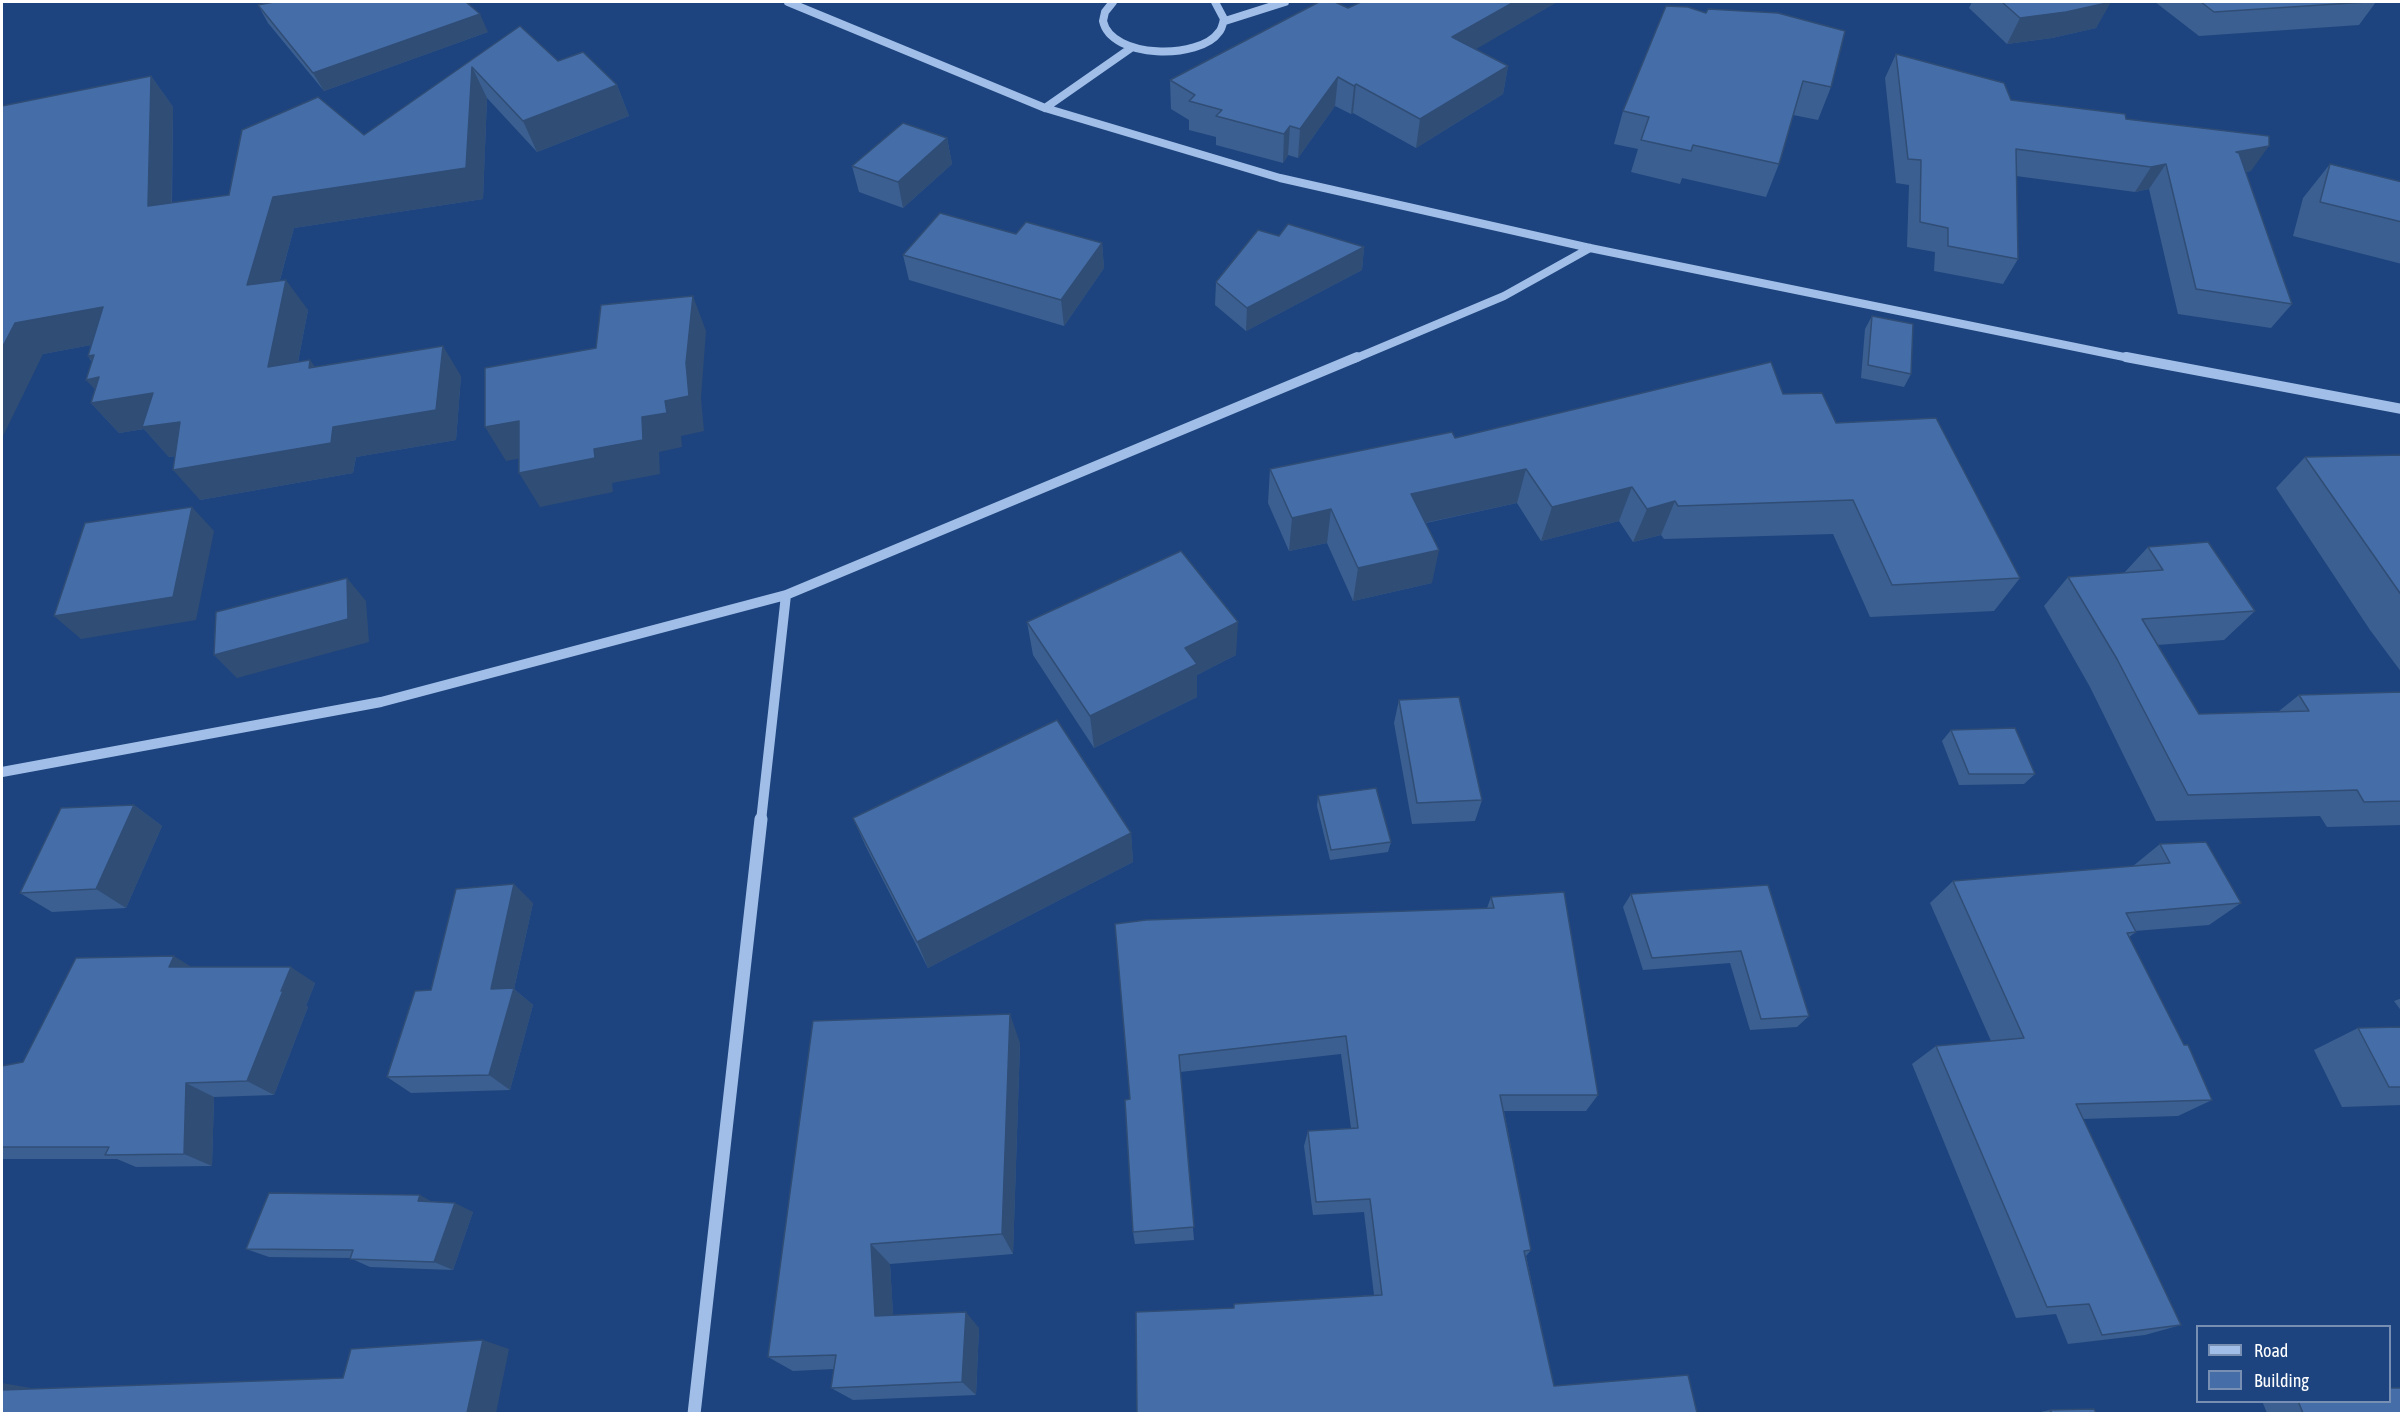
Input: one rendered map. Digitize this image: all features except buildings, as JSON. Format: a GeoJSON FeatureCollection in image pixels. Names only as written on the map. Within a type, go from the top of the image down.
{"type":"FeatureCollection","features":[{"type":"Feature","properties":{"kind":"street"},"geometry":{"type":"LineString","coordinates":[[788,2],[1045,108],[1280,178],[1590,248],[2076,348],[2402,409]]}},
{"type":"Feature","properties":{"kind":"street"},"geometry":{"type":"LineString","coordinates":[[1113,2],[1106,4],[1102,18],[1104,30],[1114,40],[1131,48],[1150,52],[1172,52],[1192,48],[1209,41],[1220,32],[1225,21],[1222,9],[1215,2]]}},
{"type":"Feature","properties":{"kind":"street"},"geometry":{"type":"LineString","coordinates":[[1225,21],[1286,2]]}},
{"type":"Feature","properties":{"kind":"street"},"geometry":{"type":"LineString","coordinates":[[1045,108],[1131,48]]}},
{"type":"Feature","properties":{"kind":"street"},"geometry":{"type":"LineString","coordinates":[[2,771],[381,702],[786,595],[1504,296],[1590,248]]}},
{"type":"Feature","properties":{"kind":"street"},"geometry":{"type":"LineString","coordinates":[[694,1413],[786,595]]}}]}
